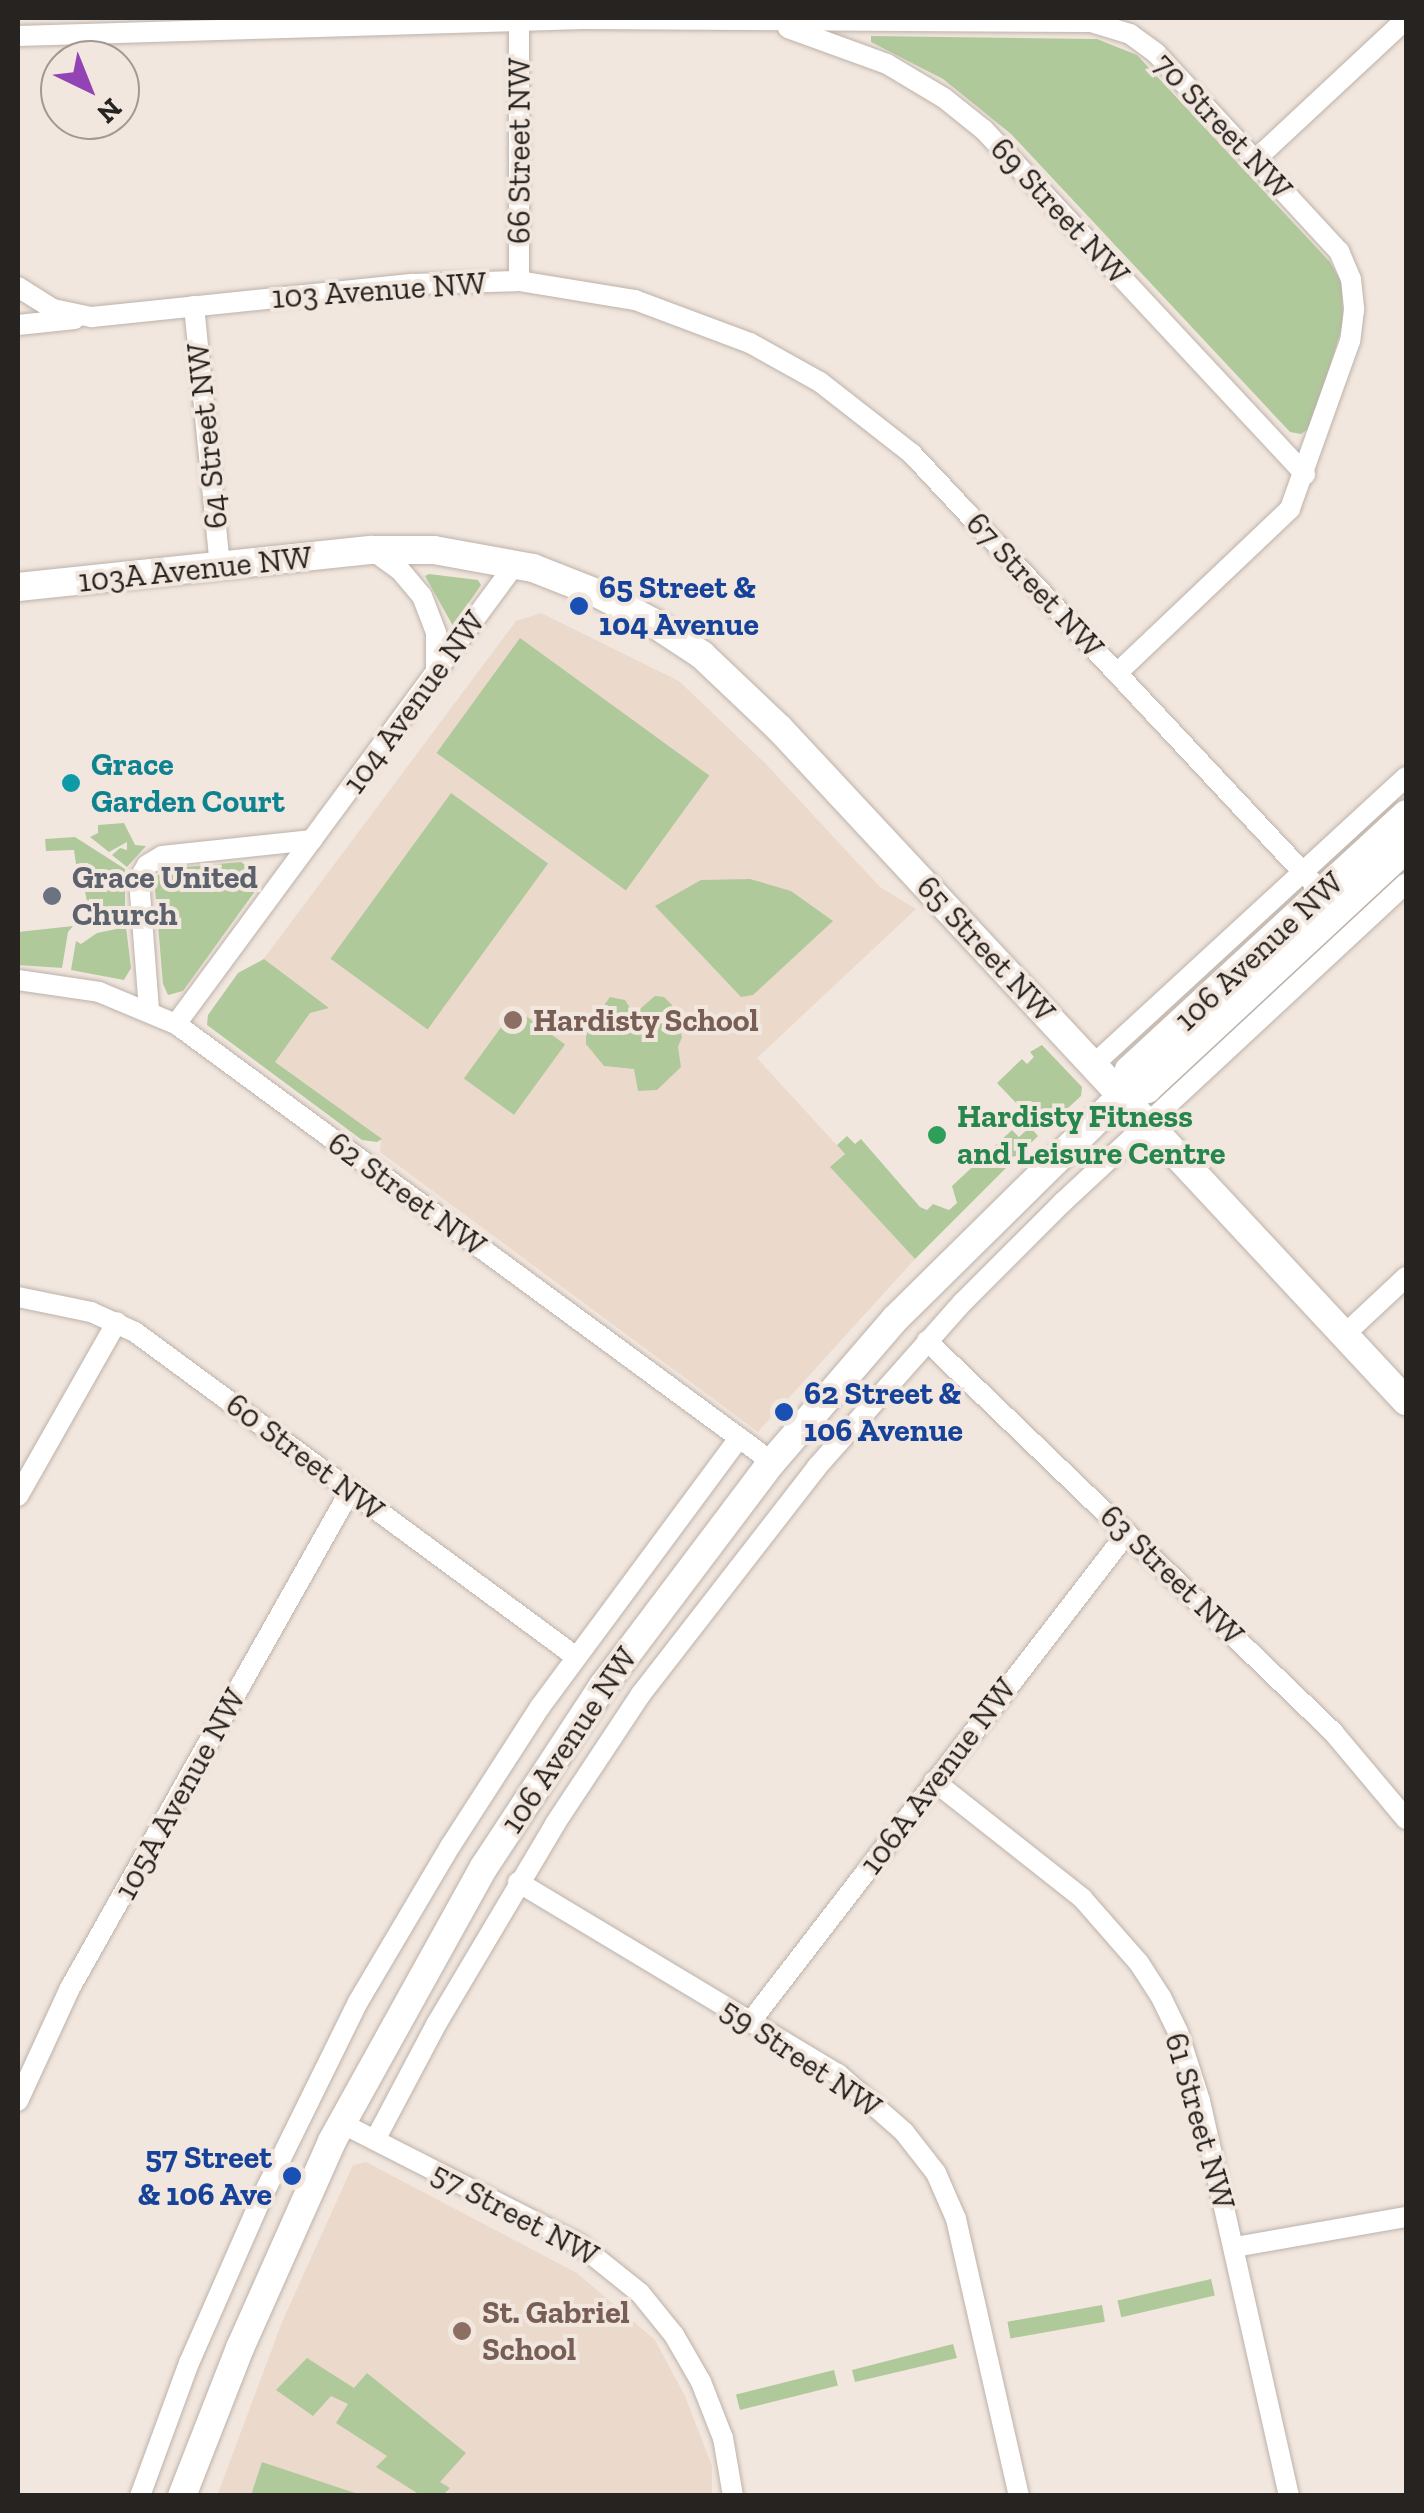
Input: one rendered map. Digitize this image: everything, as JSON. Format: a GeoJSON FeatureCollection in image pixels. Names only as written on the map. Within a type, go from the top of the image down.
{"type":"FeatureCollection","features":[{"type":"Feature","properties":{"kind":"main road","name":"103A Avenue NW"},"geometry":{"type":"LineString","coordinates":[[18,587],[372,550],[434,550],[516,564]]}},
{"type":"Feature","properties":{"kind":"main road","name":"65 Street NW"},"geometry":{"type":"LineString","coordinates":[[516,564],[624,606],[678,638],[725,675],[1406,1401]]}},
{"type":"Feature","properties":{"kind":"main road","name":"106 Avenue NW"},"geometry":{"type":"LineString","coordinates":[[1330,902],[1406,814]]}},
{"type":"Feature","properties":{"kind":"main road","name":"106 Avenue NW"},"geometry":{"type":"LineString","coordinates":[[182,2496],[260,2300],[342,2124],[409,1996],[544,1774],[603,1686],[772,1462],[895,1318],[1122,1094],[1129,1070],[1330,902],[1406,848]]}},
{"type":"Feature","properties":{"kind":"street","name":"70 Street NW"},"geometry":{"type":"LineString","coordinates":[[18,36],[618,18],[1091,22],[1130,34],[1156,53],[1339,251],[1354,296],[1350,342],[1305,474]]}},
{"type":"Feature","properties":{"kind":"street"},"geometry":{"type":"LineString","coordinates":[[1255,160],[1406,19]]}},
{"type":"Feature","properties":{"kind":"street","name":"66 Street NW"},"geometry":{"type":"LineString","coordinates":[[519,20],[519,281]]}},
{"type":"Feature","properties":{"kind":"street","name":"69 Street NW"},"geometry":{"type":"LineString","coordinates":[[762,20],[887,64],[944,98],[984,130],[1305,474]]}},
{"type":"Feature","properties":{"kind":"street","name":"103 Avenue NW"},"geometry":{"type":"LineString","coordinates":[[18,325],[413,284],[519,281],[605,293],[663,308]]}},
{"type":"Feature","properties":{"kind":"street","name":"103 Avenue NW"},"geometry":{"type":"LineString","coordinates":[[18,287],[53,309],[92,317]]}},
{"type":"Feature","properties":{"kind":"street","name":"64 Street NW"},"geometry":{"type":"LineString","coordinates":[[194,306],[220,566]]}},
{"type":"Feature","properties":{"kind":"street","name":"67 Street NW"},"geometry":{"type":"LineString","coordinates":[[663,308],[772,354],[868,416],[933,476],[1330,902]]}},
{"type":"Feature","properties":{"kind":"street"},"geometry":{"type":"LineString","coordinates":[[1118,673],[1284,519],[1305,474]]}},
{"type":"Feature","properties":{"kind":"street"},"geometry":{"type":"LineString","coordinates":[[372,550],[400,570],[422,596],[436,633],[436,671]]}},
{"type":"Feature","properties":{"kind":"street","name":"104 Avenue NW"},"geometry":{"type":"LineString","coordinates":[[176,1024],[516,564]]}},
{"type":"Feature","properties":{"kind":"street"},"geometry":{"type":"LineString","coordinates":[[1330,902],[1406,777]]}},
{"type":"Feature","properties":{"kind":"street"},"geometry":{"type":"LineString","coordinates":[[149,1010],[140,886],[147,865],[162,856],[312,840]]}},
{"type":"Feature","properties":{"kind":"street"},"geometry":{"type":"LineString","coordinates":[[1330,902],[1406,883]]}},
{"type":"Feature","properties":{"kind":"street","name":"106 Avenue NW"},"geometry":{"type":"LineString","coordinates":[[1094,1064],[1330,902]]}},
{"type":"Feature","properties":{"kind":"street","name":"106 Avenue NW"},"geometry":{"type":"LineString","coordinates":[[375,2140],[518,1882],[640,1694],[708,1603],[817,1467],[927,1341],[1148,1123],[1330,902]]}},
{"type":"Feature","properties":{"kind":"street","name":"62 Street NW"},"geometry":{"type":"LineString","coordinates":[[18,980],[78,987],[149,1010],[176,1024],[772,1462]]}},
{"type":"Feature","properties":{"kind":"street"},"geometry":{"type":"LineString","coordinates":[[1344,1334],[1406,1277]]}},
{"type":"Feature","properties":{"kind":"street","name":"60 Street NW"},"geometry":{"type":"LineString","coordinates":[[18,1297],[74,1307],[117,1322],[575,1656]]}},
{"type":"Feature","properties":{"kind":"street"},"geometry":{"type":"LineString","coordinates":[[18,1496],[117,1322]]}},
{"type":"Feature","properties":{"kind":"street","name":"63 Street NW"},"geometry":{"type":"LineString","coordinates":[[927,1341],[1333,1732],[1406,1819]]}},
{"type":"Feature","properties":{"kind":"street","name":"106 Avenue NW"},"geometry":{"type":"LineString","coordinates":[[140,2496],[190,2363],[260,2201],[358,2002],[470,1814],[575,1656],[739,1438]]}},
{"type":"Feature","properties":{"kind":"street","name":"105A Avenue NW"},"geometry":{"type":"LineString","coordinates":[[18,2100],[70,1988],[350,1490]]}},
{"type":"Feature","properties":{"kind":"street","name":"106A Avenue NW"},"geometry":{"type":"LineString","coordinates":[[751,2021],[1127,1532]]}},
{"type":"Feature","properties":{"kind":"street","name":"61 Street NW"},"geometry":{"type":"LineString","coordinates":[[934,1782],[1082,1898],[1139,1962],[1184,2049],[1236,2247],[1289,2496]]}},
{"type":"Feature","properties":{"kind":"street","name":"59 Street NW"},"geometry":{"type":"LineString","coordinates":[[518,1882],[867,2095],[904,2132],[936,2173],[964,2246],[1019,2496]]}},
{"type":"Feature","properties":{"kind":"street","name":"57 Street NW"},"geometry":{"type":"LineString","coordinates":[[342,2124],[580,2245],[640,2292],[674,2334],[701,2382],[722,2438],[733,2496]]}},
{"type":"Feature","properties":{"kind":"street"},"geometry":{"type":"LineString","coordinates":[[1236,2247],[1406,2217]]}},
{"type":"Feature","properties":{"kind":"shaded area","name":"Hardisty School"},"geometry":{"type":"Polygon","coordinates":[[[541,613],[679,681],[765,763],[880,887],[916,909],[757,1058],[845,1154],[831,1168],[915,1259],[758,1432],[380,1152],[381,1139],[230,1032],[227,1008],[516,621],[541,613]]]}},
{"type":"Feature","properties":{"kind":"shaded area","name":"St. Gabriel School"},"geometry":{"type":"Polygon","coordinates":[[[366,2162],[577,2273],[655,2340],[685,2396],[712,2466],[712,2495],[217,2496],[282,2322],[353,2165],[366,2162]]]}},
{"type":"Feature","properties":{"kind":"green space"},"geometry":{"type":"Polygon","coordinates":[[[871,36],[1097,39],[1137,55],[1330,262],[1342,283],[1343,324],[1311,427],[1301,434],[1290,432],[1011,134],[943,79],[871,42],[871,36]]]}},
{"type":"Feature","properties":{"kind":"green space"},"geometry":{"type":"Polygon","coordinates":[[[425,576],[478,580],[481,585],[453,626],[425,576]]]}},
{"type":"Feature","properties":{"kind":"green space"},"geometry":{"type":"Polygon","coordinates":[[[520,638],[709,776],[626,890],[437,753],[520,638]]]}},
{"type":"Feature","properties":{"kind":"green space"},"geometry":{"type":"Polygon","coordinates":[[[451,793],[548,864],[428,1029],[331,959],[451,793]]]}},
{"type":"Feature","properties":{"kind":"green space"},"geometry":{"type":"Polygon","coordinates":[[[124,823],[135,845],[146,846],[127,867],[112,855],[120,848],[127,850],[127,842],[109,852],[90,837],[98,833],[98,825],[124,823]]]}},
{"type":"Feature","properties":{"kind":"green space"},"geometry":{"type":"Polygon","coordinates":[[[75,837],[125,869],[125,910],[92,923],[85,892],[88,863],[76,864],[74,850],[46,851],[45,839],[75,837]]]}},
{"type":"Feature","properties":{"kind":"green space"},"geometry":{"type":"Polygon","coordinates":[[[241,862],[253,870],[258,887],[183,991],[168,995],[163,984],[154,877],[174,868],[241,862]]]}},
{"type":"Feature","properties":{"kind":"green space"},"geometry":{"type":"Polygon","coordinates":[[[750,879],[791,891],[833,921],[753,995],[741,997],[655,906],[701,880],[750,879]]]}},
{"type":"Feature","properties":{"kind":"green space"},"geometry":{"type":"Polygon","coordinates":[[[73,926],[68,932],[62,968],[18,965],[18,932],[73,926]]]}},
{"type":"Feature","properties":{"kind":"green space"},"geometry":{"type":"Polygon","coordinates":[[[126,927],[131,968],[124,980],[71,970],[76,941],[81,944],[97,933],[126,927]]]}},
{"type":"Feature","properties":{"kind":"green space"},"geometry":{"type":"Polygon","coordinates":[[[264,959],[329,1008],[310,1013],[275,1062],[382,1139],[362,1140],[207,1025],[208,1015],[238,973],[264,959]]]}},
{"type":"Feature","properties":{"kind":"green space"},"geometry":{"type":"Polygon","coordinates":[[[655,996],[664,997],[672,1005],[682,1037],[678,1047],[681,1067],[657,1090],[638,1091],[634,1069],[604,1066],[586,1044],[586,1030],[610,997],[625,1000],[634,1014],[655,996]]]}},
{"type":"Feature","properties":{"kind":"green space"},"geometry":{"type":"Polygon","coordinates":[[[515,1008],[565,1044],[514,1115],[464,1078],[515,1008]]]}},
{"type":"Feature","properties":{"kind":"green space"},"geometry":{"type":"Polygon","coordinates":[[[1042,1045],[1082,1087],[1081,1096],[1043,1131],[997,1083],[1022,1059],[1027,1064],[1034,1057],[1030,1052],[1042,1045]]]}},
{"type":"Feature","properties":{"kind":"green space"},"geometry":{"type":"Polygon","coordinates":[[[1030,1127],[1038,1136],[915,1259],[830,1167],[845,1154],[837,1145],[847,1136],[855,1144],[861,1139],[920,1207],[927,1210],[933,1204],[949,1210],[957,1203],[952,1186],[1012,1130],[1019,1137],[1030,1127]]]}},
{"type":"Feature","properties":{"kind":"green space"},"geometry":{"type":"Polygon","coordinates":[[[1211,2279],[1215,2296],[1121,2317],[1117,2301],[1211,2279]]]}},
{"type":"Feature","properties":{"kind":"green space"},"geometry":{"type":"Polygon","coordinates":[[[1102,2305],[1105,2322],[1010,2338],[1007,2322],[1102,2305]]]}},
{"type":"Feature","properties":{"kind":"green space"},"geometry":{"type":"Polygon","coordinates":[[[953,2344],[957,2358],[855,2382],[852,2370],[953,2344]]]}},
{"type":"Feature","properties":{"kind":"green space"},"geometry":{"type":"Polygon","coordinates":[[[307,2358],[354,2388],[367,2373],[466,2453],[440,2482],[450,2488],[443,2495],[420,2495],[376,2467],[387,2456],[336,2423],[348,2404],[331,2396],[313,2416],[276,2390],[307,2358]]]}},
{"type":"Feature","properties":{"kind":"green space"},"geometry":{"type":"Polygon","coordinates":[[[834,2370],[838,2386],[740,2410],[736,2394],[834,2370]]]}},
{"type":"Feature","properties":{"kind":"green space"},"geometry":{"type":"Polygon","coordinates":[[[262,2462],[361,2495],[251,2495],[262,2462]]]}},
{"type":"Feature","properties":{"kind":"place","name":"65 Street & 104 Avenue"},"geometry":{"type":"Point","coordinates":[579,606]}},
{"type":"Feature","properties":{"kind":"place","name":"Grace Garden Court"},"geometry":{"type":"Point","coordinates":[71,783]}},
{"type":"Feature","properties":{"kind":"place","name":"Grace United Church"},"geometry":{"type":"Point","coordinates":[52,896]}},
{"type":"Feature","properties":{"kind":"place","name":"Hardisty School"},"geometry":{"type":"Point","coordinates":[513,1020]}},
{"type":"Feature","properties":{"kind":"place","name":"Hardisty Fitness and Leisure Centre"},"geometry":{"type":"Point","coordinates":[937,1135]}},
{"type":"Feature","properties":{"kind":"place","name":"62 Street & 106 Avenue"},"geometry":{"type":"Point","coordinates":[784,1412]}},
{"type":"Feature","properties":{"kind":"place","name":"57 Street & 106 Ave"},"geometry":{"type":"Point","coordinates":[292,2176]}},
{"type":"Feature","properties":{"kind":"place","name":"St. Gabriel School"},"geometry":{"type":"Point","coordinates":[462,2331]}}]}
